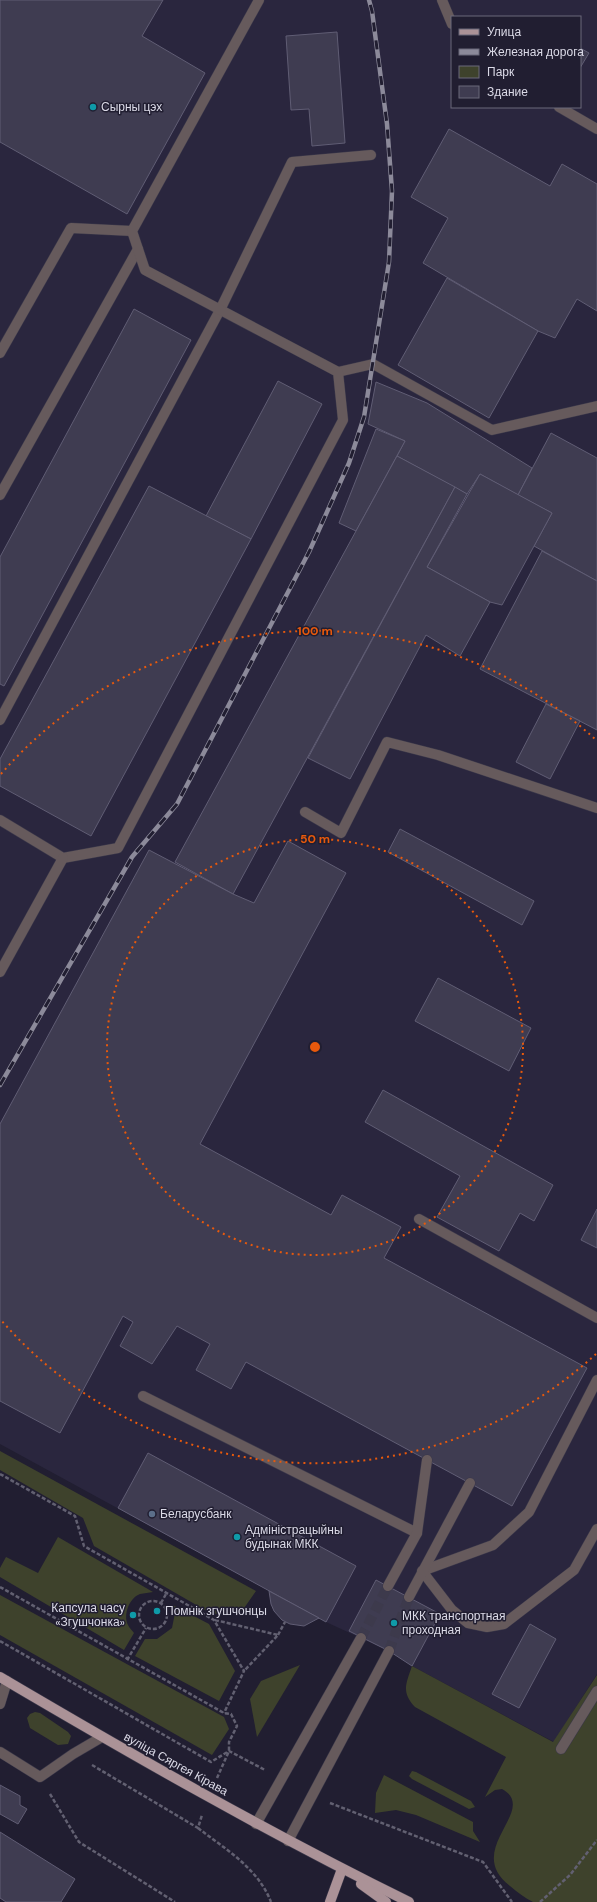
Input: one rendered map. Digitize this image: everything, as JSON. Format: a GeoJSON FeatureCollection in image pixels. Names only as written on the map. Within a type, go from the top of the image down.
{"type":"FeatureCollection","features":[{"type":"Feature","properties":{"kind":"main road","name":"вуліца Сяргея Кірава"},"geometry":{"type":"LineString","coordinates":[[3,1679],[256,1824],[409,1902]]}},
{"type":"Feature","properties":{"kind":"main road","name":"вуліца Сяргея Кірава"},"geometry":{"type":"LineString","coordinates":[[342,1869],[386,1902]]}},
{"type":"Feature","properties":{"kind":"main road"},"geometry":{"type":"LineString","coordinates":[[330,1902],[342,1869]]}},
{"type":"Feature","properties":{"kind":"lane"},"geometry":{"type":"LineString","coordinates":[[259,0],[132,231],[144,270],[338,372],[373,364],[492,430],[597,406]]}},
{"type":"Feature","properties":{"kind":"lane"},"geometry":{"type":"LineString","coordinates":[[442,0],[451,22]]}},
{"type":"Feature","properties":{"kind":"lane"},"geometry":{"type":"LineString","coordinates":[[561,108],[597,129]]}},
{"type":"Feature","properties":{"kind":"lane"},"geometry":{"type":"LineString","coordinates":[[0,720],[220,310],[292,162],[371,154]]}},
{"type":"Feature","properties":{"kind":"lane"},"geometry":{"type":"LineString","coordinates":[[0,353],[71,228],[132,231]]}},
{"type":"Feature","properties":{"kind":"lane"},"geometry":{"type":"LineString","coordinates":[[0,495],[138,249]]}},
{"type":"Feature","properties":{"kind":"lane"},"geometry":{"type":"LineString","coordinates":[[0,820],[63,858],[118,848],[343,420],[338,372]]}},
{"type":"Feature","properties":{"kind":"lane"},"geometry":{"type":"LineString","coordinates":[[305,812],[341,833],[387,742],[438,755],[597,808]]}},
{"type":"Feature","properties":{"kind":"lane"},"geometry":{"type":"LineString","coordinates":[[0,972],[63,858]]}},
{"type":"Feature","properties":{"kind":"lane"},"geometry":{"type":"LineString","coordinates":[[419,1219],[597,1318]]}},
{"type":"Feature","properties":{"kind":"lane"},"geometry":{"type":"LineString","coordinates":[[422,1571],[493,1545],[529,1512],[597,1380]]}},
{"type":"Feature","properties":{"kind":"lane"},"geometry":{"type":"LineString","coordinates":[[143,1396],[417,1533]]}},
{"type":"Feature","properties":{"kind":"lane"},"geometry":{"type":"LineString","coordinates":[[388,1586],[417,1533],[427,1460]]}},
{"type":"Feature","properties":{"kind":"lane"},"geometry":{"type":"LineString","coordinates":[[409,1597],[470,1483]]}},
{"type":"Feature","properties":{"kind":"lane"},"geometry":{"type":"LineString","coordinates":[[422,1571],[452,1610],[468,1623],[488,1627],[504,1624],[574,1570],[597,1529]]}},
{"type":"Feature","properties":{"kind":"lane"},"geometry":{"type":"LineString","coordinates":[[256,1824],[283,1779],[361,1638]]}},
{"type":"Feature","properties":{"kind":"lane"},"geometry":{"type":"LineString","coordinates":[[288,1841],[389,1651]]}},
{"type":"Feature","properties":{"kind":"lane"},"geometry":{"type":"LineString","coordinates":[[0,1704],[3,1679]]}},
{"type":"Feature","properties":{"kind":"lane"},"geometry":{"type":"LineString","coordinates":[[561,1749],[597,1691]]}},
{"type":"Feature","properties":{"kind":"lane"},"geometry":{"type":"LineString","coordinates":[[0,1752],[40,1777],[73,1754],[102,1737]]}},
{"type":"Feature","properties":{"kind":"path"},"geometry":{"type":"LineString","coordinates":[[0,1474],[75,1516],[84,1546],[166,1594],[214,1620],[278,1635]]}},
{"type":"Feature","properties":{"kind":"path"},"geometry":{"type":"LineString","coordinates":[[0,1587],[127,1660],[224,1713],[231,1714],[237,1726],[229,1742]]}},
{"type":"Feature","properties":{"kind":"path"},"geometry":{"type":"LineString","coordinates":[[161,1603],[166,1594]]}},
{"type":"Feature","properties":{"kind":"path"},"geometry":{"type":"LineString","coordinates":[[152,1601],[161,1603],[167,1611],[167,1620],[160,1628],[146,1628],[139,1616],[141,1608],[144,1604],[152,1601]]}},
{"type":"Feature","properties":{"kind":"path"},"geometry":{"type":"LineString","coordinates":[[214,1620],[244,1671]]}},
{"type":"Feature","properties":{"kind":"path"},"geometry":{"type":"LineString","coordinates":[[224,1713],[244,1671],[278,1635],[285,1622]]}},
{"type":"Feature","properties":{"kind":"path"},"geometry":{"type":"LineString","coordinates":[[127,1660],[146,1628]]}},
{"type":"Feature","properties":{"kind":"path"},"geometry":{"type":"LineString","coordinates":[[0,1641],[211,1762],[229,1751],[283,1779]]}},
{"type":"Feature","properties":{"kind":"path"},"geometry":{"type":"LineString","coordinates":[[49,1792],[79,1842],[175,1902]]}},
{"type":"Feature","properties":{"kind":"path"},"geometry":{"type":"LineString","coordinates":[[311,1796],[483,1862],[512,1902]]}},
{"type":"Feature","properties":{"kind":"path"},"geometry":{"type":"LineString","coordinates":[[198,1828],[246,1865],[266,1890],[271,1902]]}},
{"type":"Feature","properties":{"kind":"path"},"geometry":{"type":"LineString","coordinates":[[540,1902],[570,1875],[597,1840]]}},
{"type":"Feature","properties":{"kind":"shaded area"},"geometry":{"type":"Polygon","coordinates":[[[0,0],[597,0],[597,1674],[554,1742],[412,1666],[389,1651],[326,1622],[0,1444],[0,0]]]}},
{"type":"Feature","properties":{"kind":"green space"},"geometry":{"type":"Polygon","coordinates":[[[0,1451],[256,1591],[242,1611],[212,1614],[94,1546],[83,1518],[0,1470],[0,1451]]]}},
{"type":"Feature","properties":{"kind":"green space"},"geometry":{"type":"Polygon","coordinates":[[[58,1537],[153,1592],[136,1596],[128,1607],[126,1616],[127,1621],[129,1627],[134,1633],[124,1650],[0,1577],[0,1568],[6,1557],[38,1573],[58,1537]]]}},
{"type":"Feature","properties":{"kind":"green space"},"geometry":{"type":"Polygon","coordinates":[[[0,1595],[224,1717],[229,1729],[212,1755],[0,1635],[0,1595]]]}},
{"type":"Feature","properties":{"kind":"green space"},"geometry":{"type":"Polygon","coordinates":[[[173,1605],[209,1624],[235,1671],[219,1701],[135,1656],[145,1639],[157,1639],[172,1628],[175,1613],[173,1605]]]}},
{"type":"Feature","properties":{"kind":"green space"},"geometry":{"type":"Polygon","coordinates":[[[300,1665],[257,1737],[250,1699],[261,1681],[300,1665]]]}},
{"type":"Feature","properties":{"kind":"green space"},"geometry":{"type":"Polygon","coordinates":[[[412,1666],[553,1742],[597,1675],[597,1902],[533,1902],[510,1886],[497,1872],[494,1858],[496,1845],[513,1808],[511,1798],[502,1789],[495,1790],[485,1797],[506,1757],[415,1707],[406,1692],[412,1666]]]}},
{"type":"Feature","properties":{"kind":"green space"},"geometry":{"type":"Polygon","coordinates":[[[35,1712],[40,1713],[68,1732],[71,1736],[68,1744],[58,1745],[30,1728],[27,1718],[30,1714],[35,1712]]]}},
{"type":"Feature","properties":{"kind":"green space"},"geometry":{"type":"Polygon","coordinates":[[[412,1771],[471,1801],[475,1807],[469,1809],[412,1779],[409,1776],[412,1771]]]}},
{"type":"Feature","properties":{"kind":"green space"},"geometry":{"type":"Polygon","coordinates":[[[384,1775],[473,1822],[473,1831],[480,1842],[416,1815],[396,1810],[375,1813],[376,1793],[384,1775]]]}},
{"type":"Feature","properties":{"kind":"building","name":"Сырны цэх"},"geometry":{"type":"Polygon","coordinates":[[[0,0],[163,0],[142,36],[205,73],[127,214],[0,142],[0,0]]]}},
{"type":"Feature","properties":{"kind":"building"},"geometry":{"type":"Polygon","coordinates":[[[337,32],[345,143],[312,146],[309,109],[291,110],[286,36],[337,32]]]}},
{"type":"Feature","properties":{"kind":"building"},"geometry":{"type":"Polygon","coordinates":[[[581,49],[589,53],[581,66],[581,49]]]}},
{"type":"Feature","properties":{"kind":"building"},"geometry":{"type":"Polygon","coordinates":[[[449,129],[550,186],[562,164],[597,184],[597,311],[577,299],[555,338],[538,331],[423,263],[448,218],[411,197],[449,129]]]}},
{"type":"Feature","properties":{"kind":"building"},"geometry":{"type":"Polygon","coordinates":[[[447,278],[538,331],[489,418],[398,365],[447,278]]]}},
{"type":"Feature","properties":{"kind":"building"},"geometry":{"type":"Polygon","coordinates":[[[134,309],[191,340],[4,686],[0,684],[0,557],[134,309]]]}},
{"type":"Feature","properties":{"kind":"building"},"geometry":{"type":"Polygon","coordinates":[[[278,381],[322,404],[251,539],[206,516],[278,381]]]}},
{"type":"Feature","properties":{"kind":"building"},"geometry":{"type":"Polygon","coordinates":[[[376,382],[427,403],[532,468],[518,495],[480,474],[467,494],[397,456],[405,441],[368,424],[376,382]]]}},
{"type":"Feature","properties":{"kind":"building"},"geometry":{"type":"Polygon","coordinates":[[[376,429],[405,441],[356,531],[339,523],[376,429]]]}},
{"type":"Feature","properties":{"kind":"building"},"geometry":{"type":"Polygon","coordinates":[[[551,433],[597,458],[597,581],[534,546],[552,513],[518,495],[551,433]]]}},
{"type":"Feature","properties":{"kind":"building"},"geometry":{"type":"Polygon","coordinates":[[[397,456],[455,487],[233,894],[175,862],[397,456]]]}},
{"type":"Feature","properties":{"kind":"building"},"geometry":{"type":"Polygon","coordinates":[[[480,474],[552,513],[502,605],[490,602],[427,567],[480,474]]]}},
{"type":"Feature","properties":{"kind":"building"},"geometry":{"type":"Polygon","coordinates":[[[149,486],[251,539],[91,836],[0,786],[0,759],[149,486]]]}},
{"type":"Feature","properties":{"kind":"building"},"geometry":{"type":"Polygon","coordinates":[[[455,487],[467,494],[427,567],[490,602],[460,656],[426,635],[350,779],[308,758],[455,487]]]}},
{"type":"Feature","properties":{"kind":"building"},"geometry":{"type":"Polygon","coordinates":[[[542,551],[597,581],[597,730],[480,669],[542,551]]]}},
{"type":"Feature","properties":{"kind":"building"},"geometry":{"type":"Polygon","coordinates":[[[546,704],[580,721],[550,779],[516,762],[546,704]]]}},
{"type":"Feature","properties":{"kind":"building"},"geometry":{"type":"Polygon","coordinates":[[[400,829],[534,901],[522,925],[388,852],[400,829]]]}},
{"type":"Feature","properties":{"kind":"building"},"geometry":{"type":"Polygon","coordinates":[[[288,841],[346,873],[200,1144],[331,1215],[342,1195],[401,1227],[384,1258],[587,1368],[512,1506],[246,1362],[231,1389],[196,1370],[210,1344],[177,1326],[152,1364],[120,1346],[133,1322],[123,1316],[60,1433],[0,1401],[0,1124],[149,850],[233,894],[254,903],[288,841]]]}},
{"type":"Feature","properties":{"kind":"building"},"geometry":{"type":"Polygon","coordinates":[[[438,978],[531,1028],[509,1071],[415,1021],[438,978]]]}},
{"type":"Feature","properties":{"kind":"building"},"geometry":{"type":"Polygon","coordinates":[[[383,1090],[553,1185],[534,1221],[520,1213],[499,1251],[437,1217],[460,1176],[365,1122],[383,1090]]]}},
{"type":"Feature","properties":{"kind":"building"},"geometry":{"type":"Polygon","coordinates":[[[597,1209],[597,1248],[581,1240],[597,1209]]]}},
{"type":"Feature","properties":{"kind":"building","name":"Адміністрацыйны будынак МКК"},"geometry":{"type":"Polygon","coordinates":[[[148,1453],[356,1566],[326,1622],[118,1508],[148,1453]]]}},
{"type":"Feature","properties":{"kind":"building","name":"МКК транспортная проходная"},"geometry":{"type":"Polygon","coordinates":[[[376,1580],[440,1614],[412,1666],[389,1651],[349,1631],[376,1580]]]}},
{"type":"Feature","properties":{"kind":"building"},"geometry":{"type":"Polygon","coordinates":[[[269,1591],[319,1618],[304,1626],[290,1624],[282,1620],[274,1611],[271,1604],[269,1591]]]}},
{"type":"Feature","properties":{"kind":"building"},"geometry":{"type":"Polygon","coordinates":[[[530,1624],[556,1639],[519,1708],[492,1694],[530,1624]]]}},
{"type":"Feature","properties":{"kind":"building"},"geometry":{"type":"Polygon","coordinates":[[[0,1785],[20,1796],[20,1805],[27,1809],[18,1824],[0,1814],[0,1785]]]}},
{"type":"Feature","properties":{"kind":"building"},"geometry":{"type":"Polygon","coordinates":[[[0,1832],[75,1879],[61,1902],[6,1902],[0,1898],[0,1832]]]}},
{"type":"Feature","properties":{"kind":"tunnel"},"geometry":{"type":"LineString","coordinates":[[361,1638],[388,1586]]}},
{"type":"Feature","properties":{"kind":"tunnel"},"geometry":{"type":"LineString","coordinates":[[389,1651],[409,1597]]}},
{"type":"Feature","properties":{"kind":"railway"},"geometry":{"type":"LineString","coordinates":[[0,1085],[132,857],[177,804],[309,552],[349,463],[364,417],[389,262],[392,191],[387,124],[372,11],[369,0]]}},
{"type":"Feature","properties":{"kind":"place","name":"Сырны цэх"},"geometry":{"type":"Point","coordinates":[93,107]}},
{"type":"Feature","properties":{"kind":"place","name":"Беларусбанк"},"geometry":{"type":"Point","coordinates":[152,1514]}},
{"type":"Feature","properties":{"kind":"place","name":"Адміністрацыйны будынак МКК"},"geometry":{"type":"Point","coordinates":[237,1537]}},
{"type":"Feature","properties":{"kind":"place","name":"Помнік згушчонцы"},"geometry":{"type":"Point","coordinates":[157,1611]}},
{"type":"Feature","properties":{"kind":"place","name":"Капсула часу «Згушчонка»"},"geometry":{"type":"Point","coordinates":[133,1615]}},
{"type":"Feature","properties":{"kind":"place","name":"МКК транспортная проходная"},"geometry":{"type":"Point","coordinates":[394,1623]}}]}
